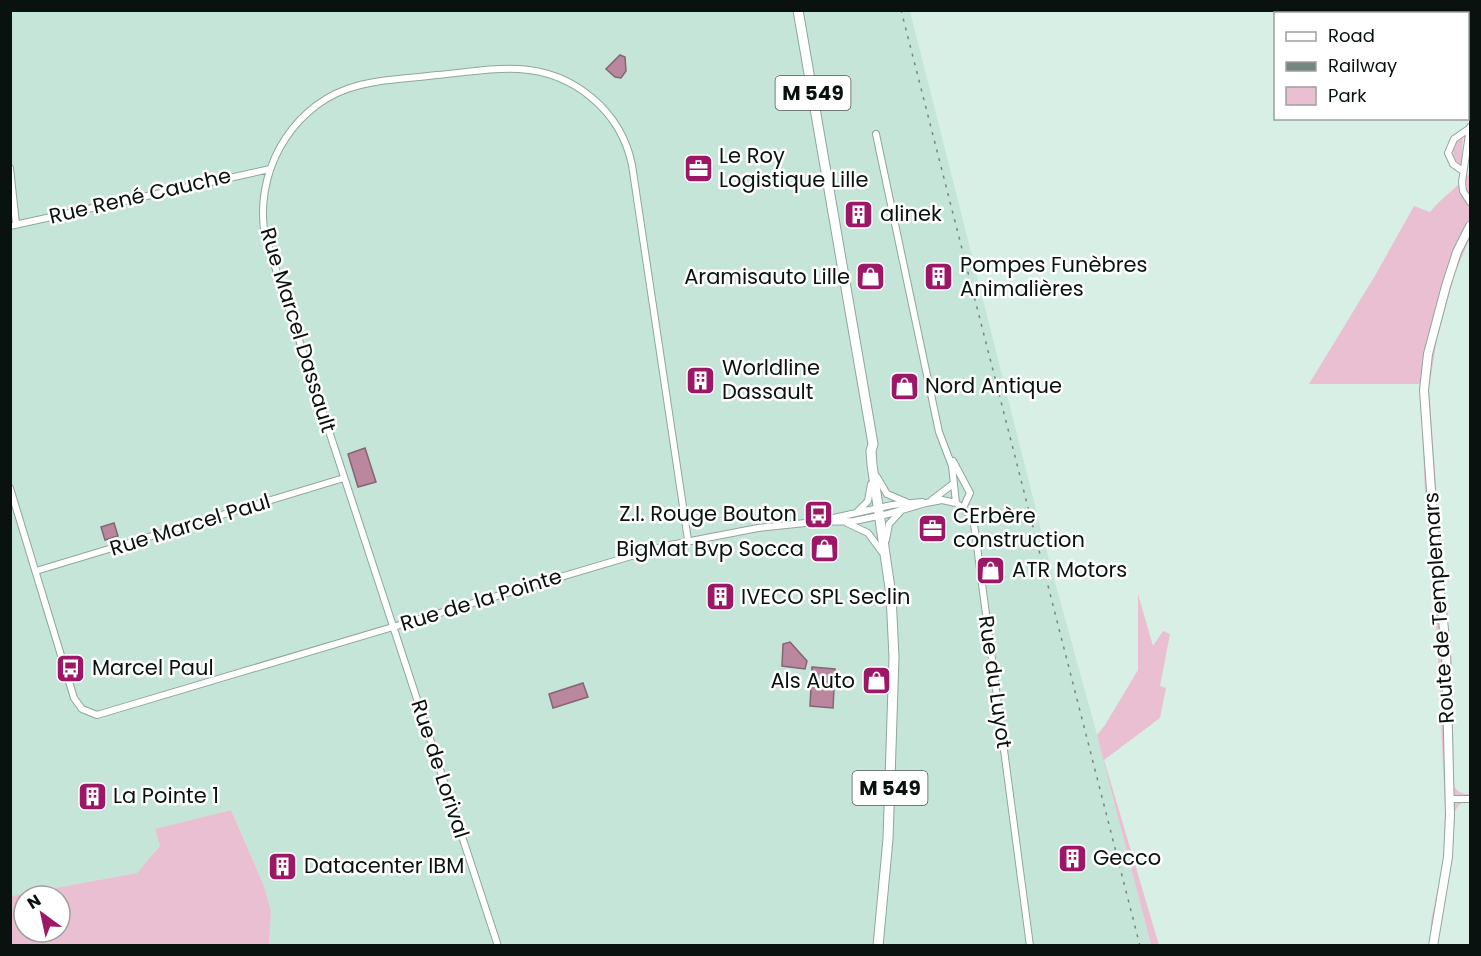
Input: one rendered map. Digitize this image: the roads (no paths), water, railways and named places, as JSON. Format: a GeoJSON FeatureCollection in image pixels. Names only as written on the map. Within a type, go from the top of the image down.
{"type":"FeatureCollection","features":[{"type":"Feature","properties":{"kind":"main road","name":"M 549"},"geometry":{"type":"LineString","coordinates":[[798,10],[851,321],[893,620],[894,675],[888,839],[878,945]]}},
{"type":"Feature","properties":{"kind":"main road","name":"Route de Templemars"},"geometry":{"type":"LineString","coordinates":[[1433,945],[1448,856],[1450,799],[1447,657],[1432,519],[1424,398],[1426,364],[1431,342],[1452,265],[1470,226]]}},
{"type":"Feature","properties":{"kind":"street","name":"Rue Marcel Dassault"},"geometry":{"type":"LineString","coordinates":[[393,627],[265,236],[263,201],[270,168],[282,143],[307,114],[336,94],[365,84],[517,69],[543,72],[579,88],[593,99],[619,129],[631,158],[688,540]]}},
{"type":"Feature","properties":{"kind":"street"},"geometry":{"type":"LineString","coordinates":[[1463,171],[1453,164],[1448,153],[1454,139],[1470,128]]}},
{"type":"Feature","properties":{"kind":"street"},"geometry":{"type":"LineString","coordinates":[[1470,128],[1463,171],[1463,191],[1470,202]]}},
{"type":"Feature","properties":{"kind":"street"},"geometry":{"type":"LineString","coordinates":[[872,465],[884,491],[890,496],[908,502],[942,500],[956,503],[953,470],[939,432],[876,134]]}},
{"type":"Feature","properties":{"kind":"street"},"geometry":{"type":"LineString","coordinates":[[10,168],[13,225]]}},
{"type":"Feature","properties":{"kind":"street","name":"Rue René Cauche"},"geometry":{"type":"LineString","coordinates":[[13,225],[270,168]]}},
{"type":"Feature","properties":{"kind":"street"},"geometry":{"type":"LineString","coordinates":[[946,450],[968,487],[970,496],[963,508]]}},
{"type":"Feature","properties":{"kind":"street"},"geometry":{"type":"LineString","coordinates":[[849,515],[861,509],[868,501],[871,491],[872,465]]}},
{"type":"Feature","properties":{"kind":"street","name":"Rue Marcel Paul"},"geometry":{"type":"LineString","coordinates":[[36,572],[344,478]]}},
{"type":"Feature","properties":{"kind":"street"},"geometry":{"type":"LineString","coordinates":[[953,484],[968,487]]}},
{"type":"Feature","properties":{"kind":"street"},"geometry":{"type":"LineString","coordinates":[[820,521],[849,515],[903,510],[940,495],[953,484]]}},
{"type":"Feature","properties":{"kind":"street"},"geometry":{"type":"LineString","coordinates":[[10,488],[36,572]]}},
{"type":"Feature","properties":{"kind":"street"},"geometry":{"type":"LineString","coordinates":[[879,512],[908,502]]}},
{"type":"Feature","properties":{"kind":"street","name":"Rue du Luyot"},"geometry":{"type":"LineString","coordinates":[[956,503],[971,517],[975,531],[1030,945]]}},
{"type":"Feature","properties":{"kind":"street"},"geometry":{"type":"LineString","coordinates":[[886,561],[888,528],[892,520],[903,510]]}},
{"type":"Feature","properties":{"kind":"street","name":"Rue de la Pointe"},"geometry":{"type":"LineString","coordinates":[[36,572],[74,698],[79,707],[89,713],[102,714],[637,553],[688,540],[747,530],[820,521],[843,522],[879,512]]}},
{"type":"Feature","properties":{"kind":"street"},"geometry":{"type":"LineString","coordinates":[[843,522],[868,533],[878,545],[886,561]]}},
{"type":"Feature","properties":{"kind":"street","name":"Rue de Lorival"},"geometry":{"type":"LineString","coordinates":[[393,627],[498,945]]}},
{"type":"Feature","properties":{"kind":"street"},"geometry":{"type":"LineString","coordinates":[[1450,799],[1470,799]]}},
{"type":"Feature","properties":{"kind":"railway"},"geometry":{"type":"LineString","coordinates":[[901,10],[1140,946]]}},
{"type":"Feature","properties":{"kind":"place","name":"Le Roy Logistique Lille"},"geometry":{"type":"Point","coordinates":[698,168]}},
{"type":"Feature","properties":{"kind":"place","name":"alinek"},"geometry":{"type":"Point","coordinates":[859,214]}},
{"type":"Feature","properties":{"kind":"place","name":"Aramisauto Lille"},"geometry":{"type":"Point","coordinates":[871,277]}},
{"type":"Feature","properties":{"kind":"place","name":"Pompes Funèbres Animalières"},"geometry":{"type":"Point","coordinates":[939,277]}},
{"type":"Feature","properties":{"kind":"place","name":"Worldline Dassault"},"geometry":{"type":"Point","coordinates":[701,380]}},
{"type":"Feature","properties":{"kind":"place","name":"Nord Antique"},"geometry":{"type":"Point","coordinates":[904,386]}},
{"type":"Feature","properties":{"kind":"place","name":"Z.I. Rouge Bouton"},"geometry":{"type":"Point","coordinates":[818,514]}},
{"type":"Feature","properties":{"kind":"place","name":"CErbère construction"},"geometry":{"type":"Point","coordinates":[932,528]}},
{"type":"Feature","properties":{"kind":"place","name":"BigMat Bvp Socca"},"geometry":{"type":"Point","coordinates":[825,549]}},
{"type":"Feature","properties":{"kind":"place","name":"ATR Motors"},"geometry":{"type":"Point","coordinates":[991,570]}},
{"type":"Feature","properties":{"kind":"place","name":"IVECO SPL Seclin"},"geometry":{"type":"Point","coordinates":[720,597]}},
{"type":"Feature","properties":{"kind":"place","name":"Marcel Paul"},"geometry":{"type":"Point","coordinates":[71,668]}},
{"type":"Feature","properties":{"kind":"place","name":"Als Auto"},"geometry":{"type":"Point","coordinates":[876,681]}},
{"type":"Feature","properties":{"kind":"place","name":"La Pointe 1"},"geometry":{"type":"Point","coordinates":[92,796]}},
{"type":"Feature","properties":{"kind":"place","name":"Gecco"},"geometry":{"type":"Point","coordinates":[1072,858]}},
{"type":"Feature","properties":{"kind":"place","name":"Datacenter IBM"},"geometry":{"type":"Point","coordinates":[283,866]}}]}
